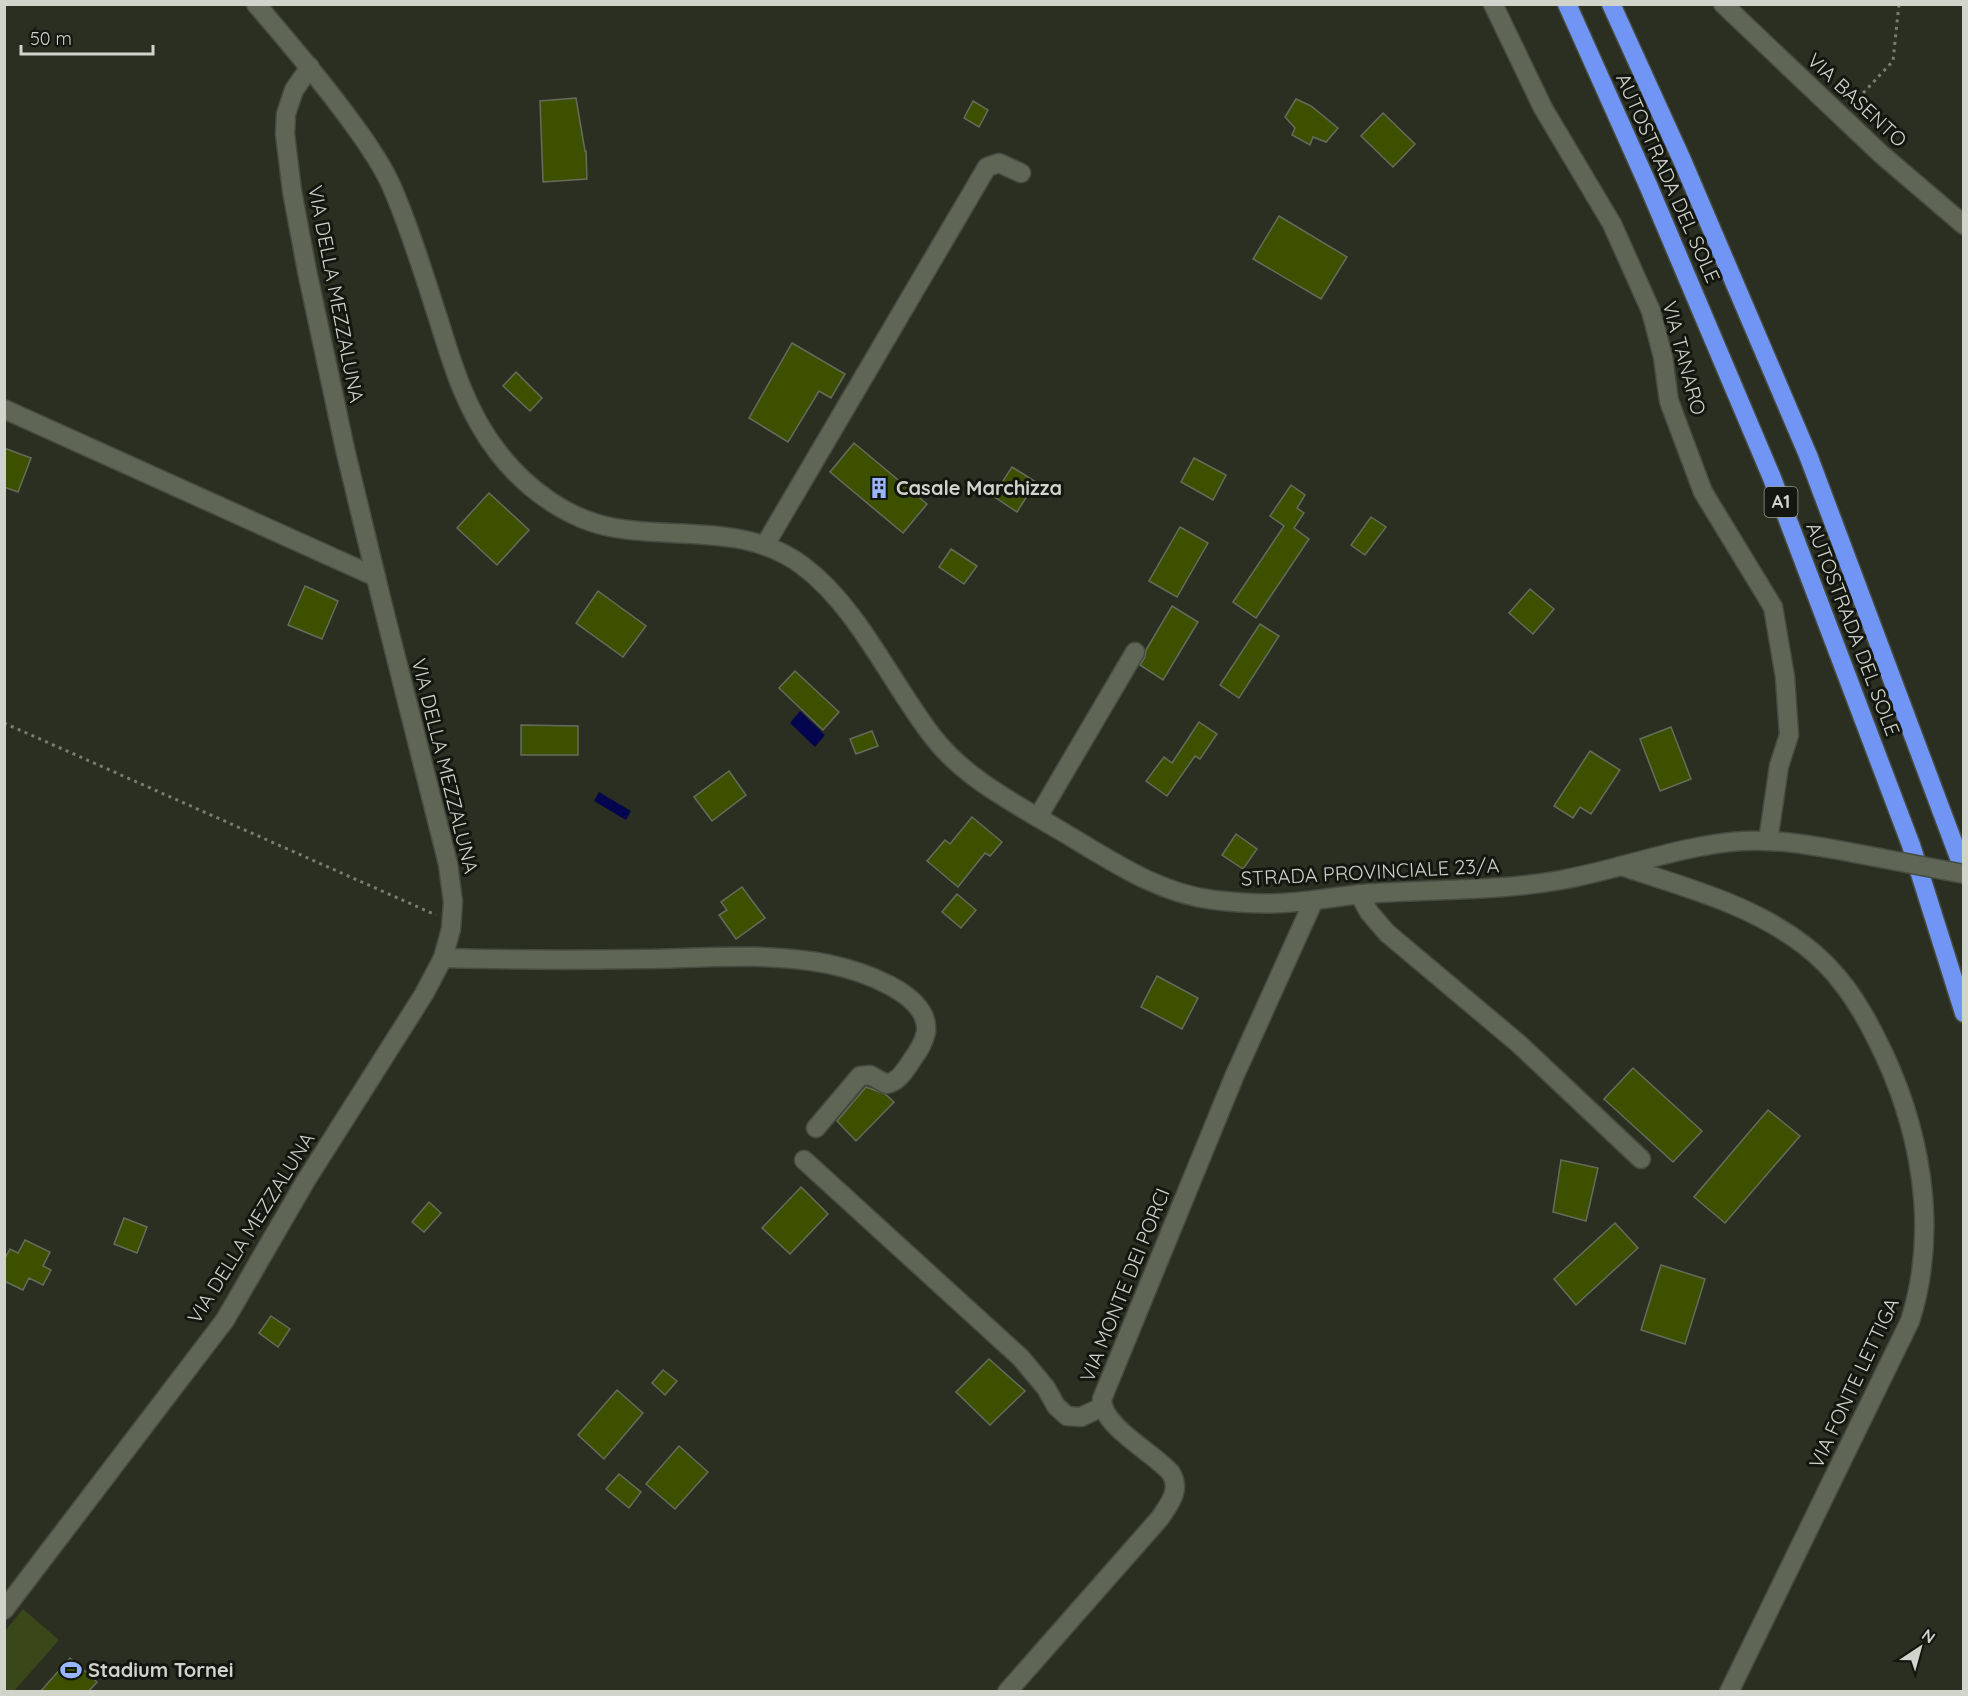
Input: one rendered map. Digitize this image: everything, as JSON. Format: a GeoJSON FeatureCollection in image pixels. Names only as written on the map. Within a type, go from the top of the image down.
{"type":"FeatureCollection","features":[{"type":"Feature","properties":{"kind":"highway","name":"AUTOSTRADA DEL SOLE"},"geometry":{"type":"LineString","coordinates":[[1567,4],[1648,185],[1772,478],[1911,845],[1964,1013]]}},
{"type":"Feature","properties":{"kind":"highway","name":"AUTOSTRADA DEL SOLE"},"geometry":{"type":"LineString","coordinates":[[1611,4],[1687,171],[1808,455],[1964,872]]}},
{"type":"Feature","properties":{"kind":"street","name":"STRADA PROVINCIALE 23/A"},"geometry":{"type":"LineString","coordinates":[[256,4],[310,67],[360,134],[387,178],[414,248],[463,393],[485,435],[507,463],[531,486],[556,505],[593,523],[622,529],[730,537],[765,544],[805,567],[834,595],[851,616],[929,732],[955,762],[984,785],[1125,869],[1180,893],[1209,900],[1281,903],[1359,894],[1527,886],[1707,846],[1737,842],[1797,843],[1964,872]]}},
{"type":"Feature","properties":{"kind":"street","name":"VIA TANARO"},"geometry":{"type":"LineString","coordinates":[[1493,4],[1543,108],[1612,224],[1651,311],[1664,357],[1670,400],[1703,492],[1773,608],[1785,677],[1789,735],[1779,766],[1768,841]]}},
{"type":"Feature","properties":{"kind":"street","name":"VIA BASENTO"},"geometry":{"type":"LineString","coordinates":[[1723,4],[1881,154],[1964,225]]}},
{"type":"Feature","properties":{"kind":"street","name":"VIA DELLA MEZZALUNA"},"geometry":{"type":"LineString","coordinates":[[4,1610],[225,1320],[305,1182],[424,994],[443,958],[452,922],[452,887],[442,837],[376,577],[307,271],[286,143],[285,124],[288,105],[294,90],[310,67]]}},
{"type":"Feature","properties":{"kind":"street"},"geometry":{"type":"LineString","coordinates":[[765,544],[987,167],[999,163],[1021,173]]}},
{"type":"Feature","properties":{"kind":"street"},"geometry":{"type":"LineString","coordinates":[[4,409],[376,577]]}},
{"type":"Feature","properties":{"kind":"street"},"geometry":{"type":"LineString","coordinates":[[1038,817],[1135,652]]}},
{"type":"Feature","properties":{"kind":"street","name":"VIA FONTE LETTIGA"},"geometry":{"type":"LineString","coordinates":[[1620,866],[1713,896],[1748,911],[1793,937],[1834,972],[1855,1000],[1892,1070],[1908,1118],[1920,1172],[1924,1217],[1924,1256],[1917,1299],[1910,1321],[1730,1692]]}},
{"type":"Feature","properties":{"kind":"street"},"geometry":{"type":"LineString","coordinates":[[1359,894],[1369,912],[1387,933],[1520,1044],[1641,1159]]}},
{"type":"Feature","properties":{"kind":"street","name":"VIA MONTE DEI PORCI"},"geometry":{"type":"LineString","coordinates":[[1007,1692],[1160,1518],[1174,1494],[1175,1484],[1171,1473],[1111,1420],[1102,1407],[1102,1399],[1234,1077],[1314,900]]}},
{"type":"Feature","properties":{"kind":"street"},"geometry":{"type":"LineString","coordinates":[[443,958],[588,960],[770,957],[830,965],[885,982],[909,998],[919,1011],[926,1030],[922,1044],[896,1081],[886,1084],[870,1075],[860,1076],[816,1128]]}},
{"type":"Feature","properties":{"kind":"street"},"geometry":{"type":"LineString","coordinates":[[804,1160],[1021,1358],[1041,1380],[1060,1410],[1067,1416],[1081,1417],[1102,1407]]}},
{"type":"Feature","properties":{"kind":"path"},"geometry":{"type":"LineString","coordinates":[[1841,116],[1893,61],[1899,4]]}},
{"type":"Feature","properties":{"kind":"path"},"geometry":{"type":"LineString","coordinates":[[4,723],[452,922]]}},
{"type":"Feature","properties":{"kind":"green space"},"geometry":{"type":"Polygon","coordinates":[[[23,1609],[59,1640],[14,1691],[5,1691],[5,1631],[23,1609]]]}},
{"type":"Feature","properties":{"kind":"shaded area"},"geometry":{"type":"Polygon","coordinates":[[[800,711],[825,735],[815,747],[790,723],[800,711]]]}},
{"type":"Feature","properties":{"kind":"shaded area"},"geometry":{"type":"Polygon","coordinates":[[[599,792],[631,811],[626,820],[594,801],[599,792]]]}},
{"type":"Feature","properties":{"kind":"building"},"geometry":{"type":"Polygon","coordinates":[[[576,98],[586,151],[587,179],[543,182],[540,101],[576,98]]]}},
{"type":"Feature","properties":{"kind":"building"},"geometry":{"type":"Polygon","coordinates":[[[1296,99],[1311,106],[1338,128],[1326,142],[1313,137],[1310,145],[1292,135],[1295,128],[1285,117],[1296,99]]]}},
{"type":"Feature","properties":{"kind":"building"},"geometry":{"type":"Polygon","coordinates":[[[973,101],[988,110],[979,127],[964,118],[973,101]]]}},
{"type":"Feature","properties":{"kind":"building"},"geometry":{"type":"Polygon","coordinates":[[[1383,113],[1415,144],[1393,167],[1361,136],[1383,113]]]}},
{"type":"Feature","properties":{"kind":"building"},"geometry":{"type":"Polygon","coordinates":[[[1279,216],[1347,257],[1321,299],[1253,259],[1279,216]]]}},
{"type":"Feature","properties":{"kind":"building"},"geometry":{"type":"Polygon","coordinates":[[[792,343],[845,374],[831,398],[819,391],[788,442],[749,418],[792,343]]]}},
{"type":"Feature","properties":{"kind":"building"},"geometry":{"type":"Polygon","coordinates":[[[516,372],[542,398],[530,411],[503,386],[516,372]]]}},
{"type":"Feature","properties":{"kind":"building","name":"Casale Marchizza"},"geometry":{"type":"Polygon","coordinates":[[[854,443],[927,504],[903,533],[830,472],[854,443]]]}},
{"type":"Feature","properties":{"kind":"building"},"geometry":{"type":"Polygon","coordinates":[[[4,448],[31,458],[18,492],[4,487],[4,448]]]}},
{"type":"Feature","properties":{"kind":"building"},"geometry":{"type":"Polygon","coordinates":[[[1194,458],[1226,475],[1213,500],[1181,482],[1194,458]]]}},
{"type":"Feature","properties":{"kind":"building"},"geometry":{"type":"Polygon","coordinates":[[[1012,467],[1036,482],[1017,512],[993,496],[1012,467]]]}},
{"type":"Feature","properties":{"kind":"building"},"geometry":{"type":"Polygon","coordinates":[[[1291,485],[1305,495],[1297,508],[1304,513],[1294,528],[1309,539],[1256,618],[1233,602],[1284,526],[1270,516],[1291,485]]]}},
{"type":"Feature","properties":{"kind":"building"},"geometry":{"type":"Polygon","coordinates":[[[489,493],[529,530],[497,565],[457,528],[489,493]]]}},
{"type":"Feature","properties":{"kind":"building"},"geometry":{"type":"Polygon","coordinates":[[[1371,517],[1386,527],[1365,555],[1351,545],[1371,517]]]}},
{"type":"Feature","properties":{"kind":"building"},"geometry":{"type":"Polygon","coordinates":[[[1180,527],[1208,543],[1177,597],[1149,581],[1180,527]]]}},
{"type":"Feature","properties":{"kind":"building"},"geometry":{"type":"Polygon","coordinates":[[[951,549],[977,566],[964,584],[939,567],[951,549]]]}},
{"type":"Feature","properties":{"kind":"building"},"geometry":{"type":"Polygon","coordinates":[[[305,586],[338,601],[322,639],[288,625],[305,586]]]}},
{"type":"Feature","properties":{"kind":"building"},"geometry":{"type":"Polygon","coordinates":[[[1530,589],[1554,609],[1533,634],[1509,613],[1530,589]]]}},
{"type":"Feature","properties":{"kind":"building"},"geometry":{"type":"Polygon","coordinates":[[[598,591],[646,626],[623,657],[576,623],[598,591]]]}},
{"type":"Feature","properties":{"kind":"building"},"geometry":{"type":"Polygon","coordinates":[[[1172,606],[1198,622],[1163,680],[1140,665],[1146,650],[1172,606]]]}},
{"type":"Feature","properties":{"kind":"building"},"geometry":{"type":"Polygon","coordinates":[[[1260,624],[1279,636],[1239,698],[1220,685],[1260,624]]]}},
{"type":"Feature","properties":{"kind":"building"},"geometry":{"type":"Polygon","coordinates":[[[795,671],[839,712],[823,730],[779,688],[795,671]]]}},
{"type":"Feature","properties":{"kind":"building"},"geometry":{"type":"Polygon","coordinates":[[[1199,722],[1217,734],[1200,759],[1195,756],[1167,796],[1146,781],[1164,757],[1172,763],[1199,722]]]}},
{"type":"Feature","properties":{"kind":"building"},"geometry":{"type":"Polygon","coordinates":[[[521,725],[578,726],[578,755],[521,755],[521,725]]]}},
{"type":"Feature","properties":{"kind":"building"},"geometry":{"type":"Polygon","coordinates":[[[1671,727],[1691,779],[1660,791],[1640,739],[1671,727]]]}},
{"type":"Feature","properties":{"kind":"building"},"geometry":{"type":"Polygon","coordinates":[[[872,731],[878,746],[856,754],[850,739],[872,731]]]}},
{"type":"Feature","properties":{"kind":"building"},"geometry":{"type":"Polygon","coordinates":[[[1590,751],[1620,770],[1591,814],[1580,807],[1573,818],[1554,806],[1590,751]]]}},
{"type":"Feature","properties":{"kind":"building"},"geometry":{"type":"Polygon","coordinates":[[[729,771],[746,795],[712,821],[694,797],[729,771]]]}},
{"type":"Feature","properties":{"kind":"building"},"geometry":{"type":"Polygon","coordinates":[[[972,817],[1002,842],[990,856],[985,853],[958,887],[927,861],[945,840],[950,844],[972,817]]]}},
{"type":"Feature","properties":{"kind":"building"},"geometry":{"type":"Polygon","coordinates":[[[1236,834],[1257,849],[1243,869],[1222,855],[1236,834]]]}},
{"type":"Feature","properties":{"kind":"building"},"geometry":{"type":"Polygon","coordinates":[[[742,887],[765,918],[736,939],[719,915],[727,910],[721,902],[742,887]]]}},
{"type":"Feature","properties":{"kind":"building"},"geometry":{"type":"Polygon","coordinates":[[[957,894],[976,910],[961,928],[942,912],[957,894]]]}},
{"type":"Feature","properties":{"kind":"building"},"geometry":{"type":"Polygon","coordinates":[[[1157,976],[1198,998],[1182,1029],[1141,1007],[1157,976]]]}},
{"type":"Feature","properties":{"kind":"building"},"geometry":{"type":"Polygon","coordinates":[[[1633,1068],[1702,1131],[1673,1162],[1604,1099],[1633,1068]]]}},
{"type":"Feature","properties":{"kind":"building"},"geometry":{"type":"Polygon","coordinates":[[[866,1087],[885,1094],[894,1102],[856,1141],[837,1121],[866,1087]]]}},
{"type":"Feature","properties":{"kind":"building"},"geometry":{"type":"Polygon","coordinates":[[[1768,1110],[1800,1136],[1725,1223],[1694,1197],[1768,1110]]]}},
{"type":"Feature","properties":{"kind":"building"},"geometry":{"type":"Polygon","coordinates":[[[1561,1160],[1598,1168],[1586,1221],[1553,1212],[1561,1160]]]}},
{"type":"Feature","properties":{"kind":"building"},"geometry":{"type":"Polygon","coordinates":[[[801,1187],[828,1214],[790,1254],[762,1228],[801,1187]]]}},
{"type":"Feature","properties":{"kind":"building"},"geometry":{"type":"Polygon","coordinates":[[[429,1202],[441,1213],[424,1232],[412,1222],[429,1202]]]}},
{"type":"Feature","properties":{"kind":"building"},"geometry":{"type":"Polygon","coordinates":[[[124,1218],[147,1227],[137,1253],[114,1244],[124,1218]]]}},
{"type":"Feature","properties":{"kind":"building"},"geometry":{"type":"Polygon","coordinates":[[[1615,1223],[1638,1248],[1576,1305],[1554,1279],[1615,1223]]]}},
{"type":"Feature","properties":{"kind":"building"},"geometry":{"type":"Polygon","coordinates":[[[25,1240],[50,1252],[43,1266],[51,1270],[43,1285],[29,1278],[23,1290],[4,1281],[4,1260],[10,1249],[18,1253],[25,1240]]]}},
{"type":"Feature","properties":{"kind":"building"},"geometry":{"type":"Polygon","coordinates":[[[1661,1265],[1705,1279],[1685,1344],[1641,1330],[1661,1265]]]}},
{"type":"Feature","properties":{"kind":"building"},"geometry":{"type":"Polygon","coordinates":[[[271,1316],[290,1329],[278,1347],[259,1333],[271,1316]]]}},
{"type":"Feature","properties":{"kind":"building"},"geometry":{"type":"Polygon","coordinates":[[[989,1359],[1025,1391],[990,1425],[956,1392],[989,1359]]]}},
{"type":"Feature","properties":{"kind":"building"},"geometry":{"type":"Polygon","coordinates":[[[663,1370],[677,1381],[665,1395],[652,1383],[663,1370]]]}},
{"type":"Feature","properties":{"kind":"building"},"geometry":{"type":"Polygon","coordinates":[[[617,1390],[643,1413],[604,1459],[578,1435],[617,1390]]]}},
{"type":"Feature","properties":{"kind":"building"},"geometry":{"type":"Polygon","coordinates":[[[679,1446],[708,1472],[675,1509],[646,1484],[679,1446]]]}},
{"type":"Feature","properties":{"kind":"building"},"geometry":{"type":"Polygon","coordinates":[[[619,1474],[641,1492],[629,1508],[606,1489],[619,1474]]]}},
{"type":"Feature","properties":{"kind":"building","name":"Stadium Tornei"},"geometry":{"type":"Polygon","coordinates":[[[70,1658],[97,1682],[88,1692],[40,1692],[70,1658]]]}},
{"type":"Feature","properties":{"kind":"place","name":"Casale Marchizza"},"geometry":{"type":"Point","coordinates":[879,488]}},
{"type":"Feature","properties":{"kind":"place","name":"Stadium Tornei"},"geometry":{"type":"Point","coordinates":[71,1670]}}]}
